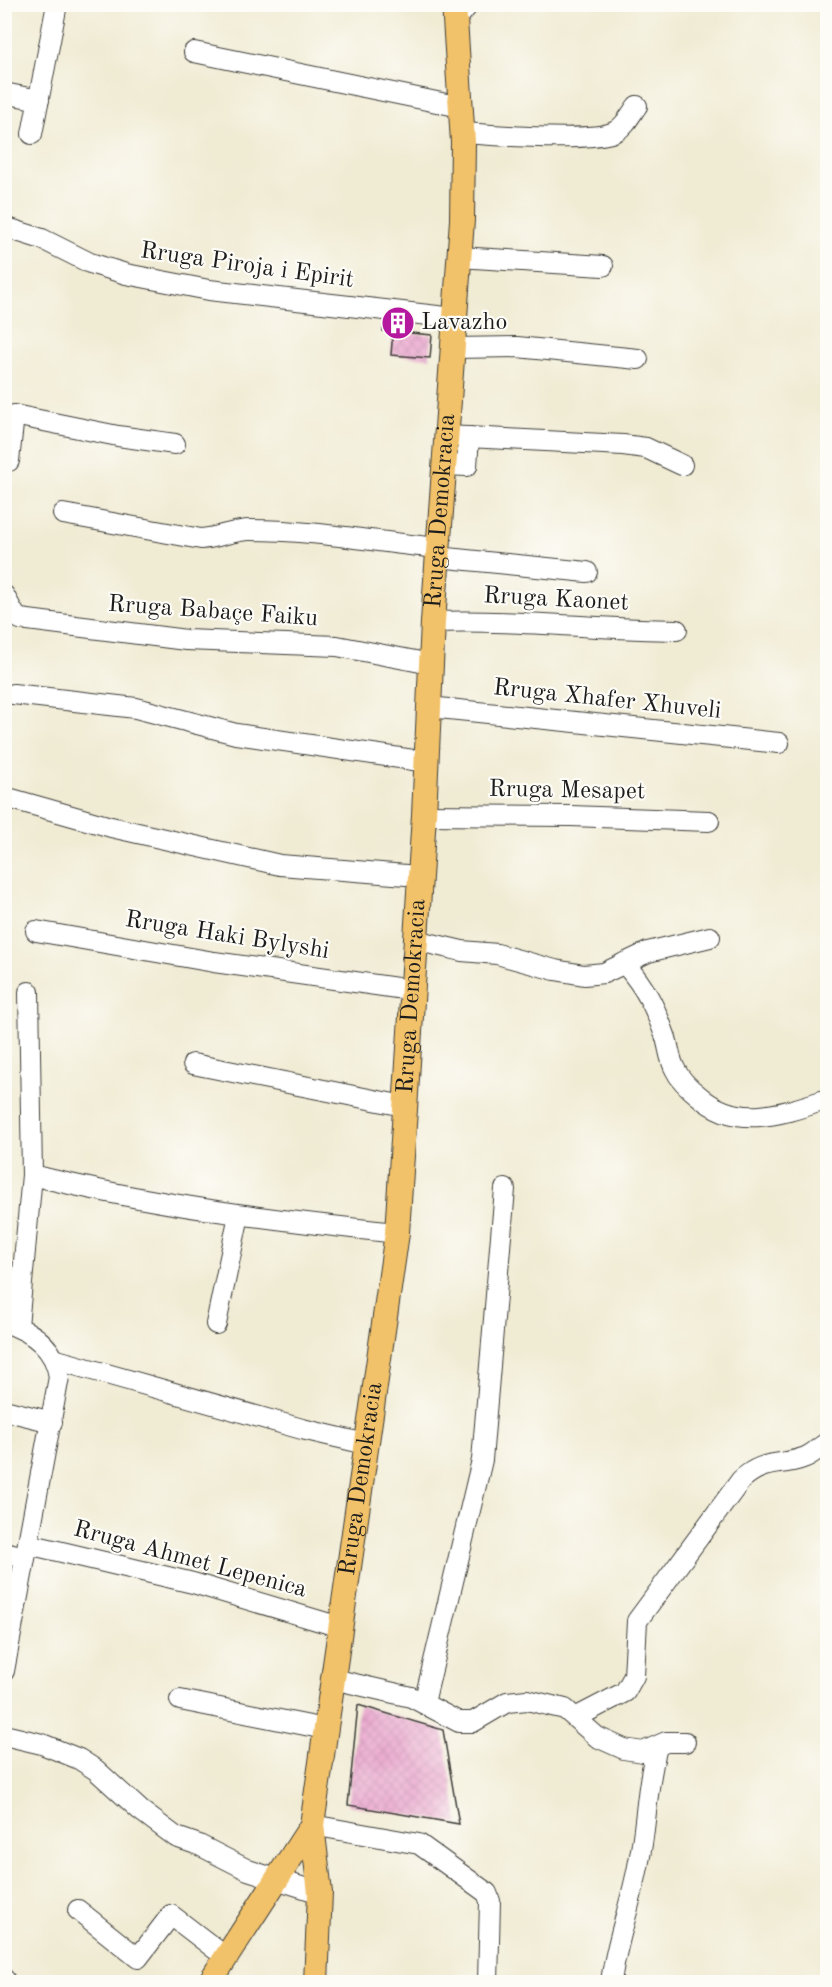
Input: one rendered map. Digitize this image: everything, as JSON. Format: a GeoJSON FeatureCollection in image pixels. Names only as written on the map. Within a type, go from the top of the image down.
{"type":"FeatureCollection","features":[{"type":"Feature","properties":{"kind":"main road","name":"Rruga Demokracia"},"geometry":{"type":"LineString","coordinates":[[316,1983],[320,1893],[312,1825],[397,1233],[424,815],[437,553],[445,465],[458,437],[453,348],[459,257],[462,134],[459,10]]}},
{"type":"Feature","properties":{"kind":"main road"},"geometry":{"type":"LineString","coordinates":[[210,1983],[312,1825]]}},
{"type":"Feature","properties":{"kind":"street"},"geometry":{"type":"LineString","coordinates":[[32,134],[57,4]]}},
{"type":"Feature","properties":{"kind":"street"},"geometry":{"type":"LineString","coordinates":[[194,52],[461,107]]}},
{"type":"Feature","properties":{"kind":"street"},"geometry":{"type":"LineString","coordinates":[[4,93],[39,100]]}},
{"type":"Feature","properties":{"kind":"street"},"geometry":{"type":"LineString","coordinates":[[462,134],[568,137],[605,135],[616,131],[637,106]]}},
{"type":"Feature","properties":{"kind":"street","name":"Rruga Piroja i Epirit"},"geometry":{"type":"LineString","coordinates":[[4,227],[42,239],[90,263],[126,274],[209,290],[455,318]]}},
{"type":"Feature","properties":{"kind":"street"},"geometry":{"type":"LineString","coordinates":[[459,257],[603,266]]}},
{"type":"Feature","properties":{"kind":"street"},"geometry":{"type":"LineString","coordinates":[[453,348],[517,347],[638,359]]}},
{"type":"Feature","properties":{"kind":"street"},"geometry":{"type":"LineString","coordinates":[[4,461],[9,461],[14,415],[118,436],[175,444]]}},
{"type":"Feature","properties":{"kind":"street"},"geometry":{"type":"LineString","coordinates":[[458,437],[623,445],[646,448],[682,465]]}},
{"type":"Feature","properties":{"kind":"street"},"geometry":{"type":"LineString","coordinates":[[63,514],[201,539],[216,538],[247,530],[290,531],[587,572]]}},
{"type":"Feature","properties":{"kind":"street","name":"Rruga Babaçe Faiku"},"geometry":{"type":"LineString","coordinates":[[4,595],[15,615],[20,619],[186,640],[338,646],[431,664]]}},
{"type":"Feature","properties":{"kind":"street","name":"Rruga Kaonet"},"geometry":{"type":"LineString","coordinates":[[433,622],[515,621],[587,628],[677,630]]}},
{"type":"Feature","properties":{"kind":"street"},"geometry":{"type":"LineString","coordinates":[[13,694],[136,708],[236,734],[427,762]]}},
{"type":"Feature","properties":{"kind":"street","name":"Rruga Xhafer Xhuveli"},"geometry":{"type":"LineString","coordinates":[[429,707],[779,743]]}},
{"type":"Feature","properties":{"kind":"street"},"geometry":{"type":"LineString","coordinates":[[12,800],[134,832],[280,865],[419,876]]}},
{"type":"Feature","properties":{"kind":"street","name":"Rruga Mesapet"},"geometry":{"type":"LineString","coordinates":[[424,815],[571,816],[709,821]]}},
{"type":"Feature","properties":{"kind":"street","name":"Rruga Haki Bylyshi"},"geometry":{"type":"LineString","coordinates":[[36,931],[214,962],[411,990]]}},
{"type":"Feature","properties":{"kind":"street"},"geometry":{"type":"LineString","coordinates":[[415,940],[462,951],[497,954],[555,970],[584,975],[604,973],[648,952],[710,937]]}},
{"type":"Feature","properties":{"kind":"street"},"geometry":{"type":"LineString","coordinates":[[624,963],[645,987],[656,1008],[675,1069],[687,1086],[710,1106],[731,1115],[755,1118],[778,1115],[828,1099]]}},
{"type":"Feature","properties":{"kind":"street"},"geometry":{"type":"LineString","coordinates":[[4,1671],[59,1377],[57,1360],[41,1341],[11,1324],[32,1175],[28,992]]}},
{"type":"Feature","properties":{"kind":"street"},"geometry":{"type":"LineString","coordinates":[[193,1064],[404,1106]]}},
{"type":"Feature","properties":{"kind":"street"},"geometry":{"type":"LineString","coordinates":[[32,1175],[140,1200],[239,1215],[397,1233]]}},
{"type":"Feature","properties":{"kind":"street"},"geometry":{"type":"LineString","coordinates":[[424,1704],[482,1461],[505,1189]]}},
{"type":"Feature","properties":{"kind":"street"},"geometry":{"type":"LineString","coordinates":[[216,1324],[239,1215]]}},
{"type":"Feature","properties":{"kind":"street"},"geometry":{"type":"LineString","coordinates":[[57,1360],[302,1429],[366,1444]]}},
{"type":"Feature","properties":{"kind":"street"},"geometry":{"type":"LineString","coordinates":[[4,1410],[51,1422]]}},
{"type":"Feature","properties":{"kind":"street"},"geometry":{"type":"LineString","coordinates":[[577,1717],[625,1692],[631,1685],[634,1676],[637,1621],[741,1480],[760,1466],[802,1459],[828,1442]]}},
{"type":"Feature","properties":{"kind":"street","name":"Rruga Ahmet Lepenica"},"geometry":{"type":"LineString","coordinates":[[4,1552],[27,1550],[193,1583],[340,1627]]}},
{"type":"Feature","properties":{"kind":"street"},"geometry":{"type":"LineString","coordinates":[[333,1679],[391,1690],[459,1722],[473,1722],[507,1702],[527,1700],[565,1708],[610,1745],[643,1752],[666,1742],[685,1742]]}},
{"type":"Feature","properties":{"kind":"street"},"geometry":{"type":"LineString","coordinates":[[180,1700],[326,1728]]}},
{"type":"Feature","properties":{"kind":"street"},"geometry":{"type":"LineString","coordinates":[[4,1735],[42,1744],[79,1759],[96,1770],[140,1810],[169,1832],[248,1870],[320,1893]]}},
{"type":"Feature","properties":{"kind":"street"},"geometry":{"type":"LineString","coordinates":[[612,1983],[615,1956],[640,1860],[646,1794],[657,1747]]}},
{"type":"Feature","properties":{"kind":"street"},"geometry":{"type":"LineString","coordinates":[[312,1825],[419,1844],[487,1893],[490,1901],[488,1983]]}},
{"type":"Feature","properties":{"kind":"street"},"geometry":{"type":"LineString","coordinates":[[78,1910],[138,1958],[171,1915],[227,1958]]}},
{"type":"Feature","properties":{"kind":"building"},"geometry":{"type":"Polygon","coordinates":[[[384,322],[412,325],[411,333],[432,335],[430,358],[391,355],[393,331],[383,331],[384,322]]]}},
{"type":"Feature","properties":{"kind":"building"},"geometry":{"type":"Polygon","coordinates":[[[358,1705],[443,1730],[459,1824],[348,1805],[358,1705]]]}},
{"type":"Feature","properties":{"kind":"place","name":"Lavazho"},"geometry":{"type":"Point","coordinates":[398,323]}}]}
